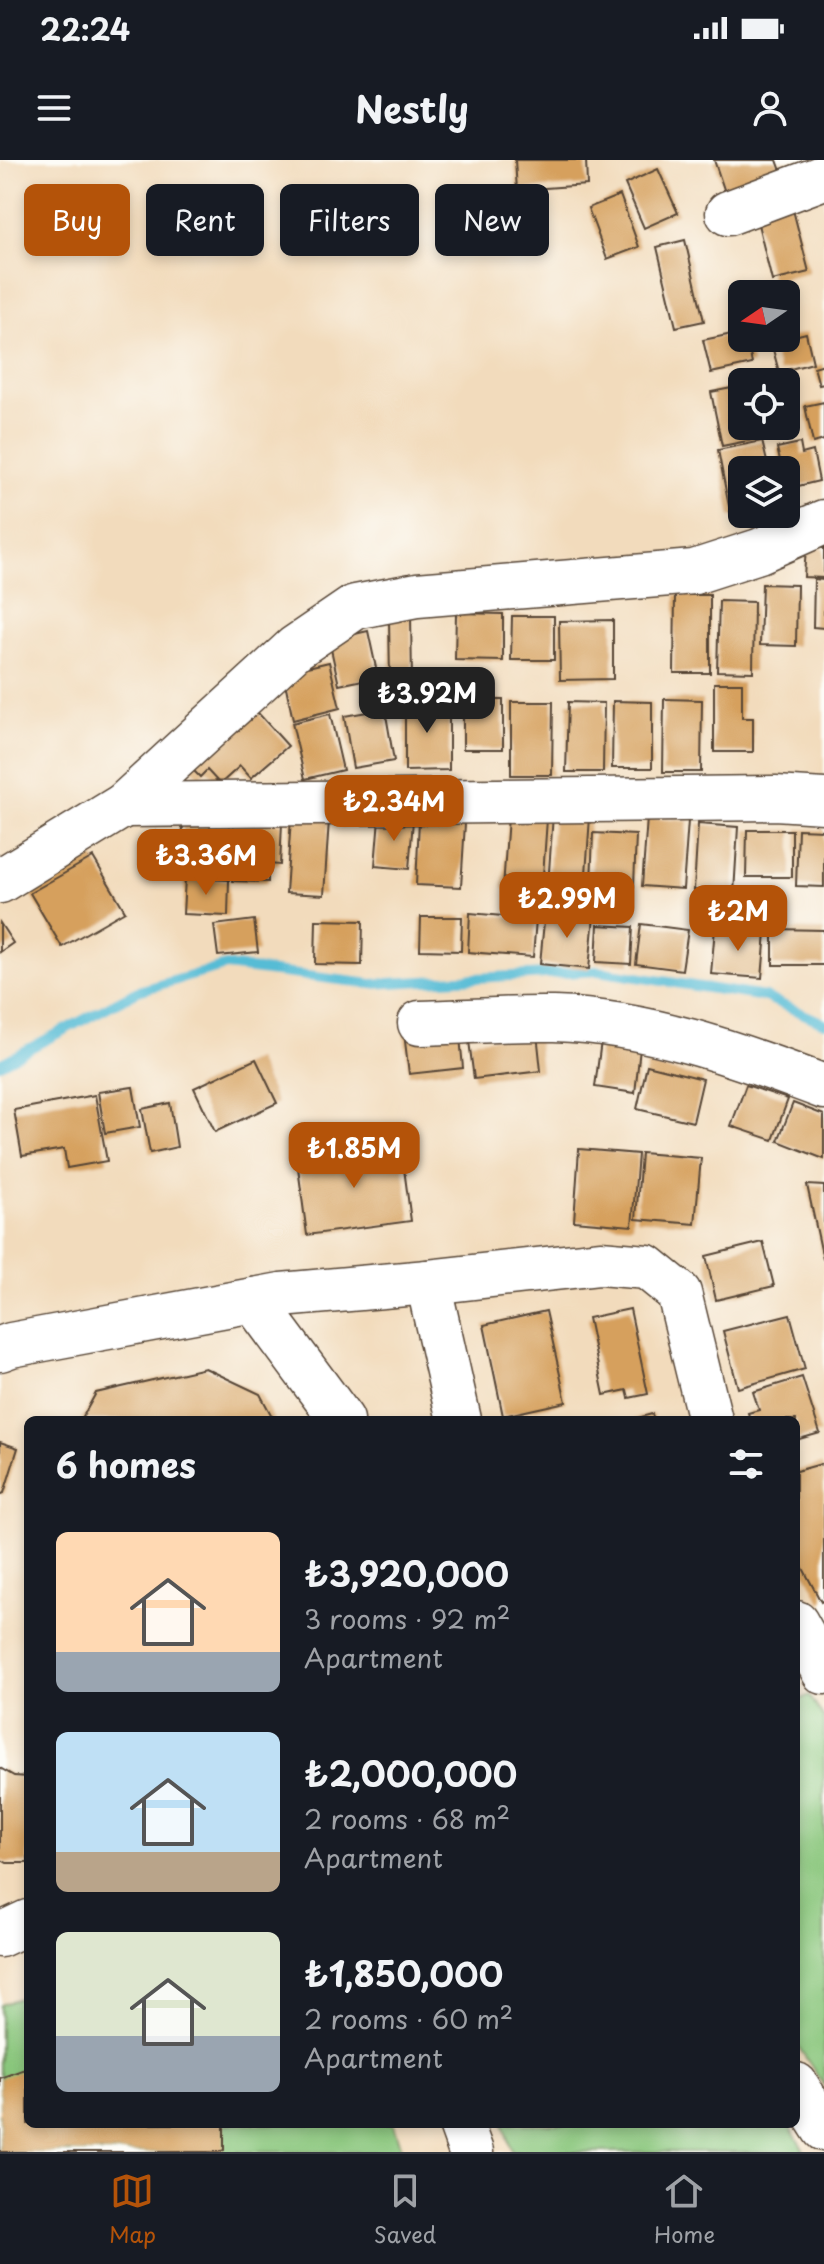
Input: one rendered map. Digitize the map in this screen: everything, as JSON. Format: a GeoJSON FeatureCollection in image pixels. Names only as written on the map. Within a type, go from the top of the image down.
{"type":"FeatureCollection","features":[{"type":"Feature","properties":{"kind":"street"},"geometry":{"type":"LineString","coordinates":[[728,213],[824,177]]}},
{"type":"Feature","properties":{"kind":"street"},"geometry":{"type":"LineString","coordinates":[[0,881],[124,805],[295,648],[355,607],[417,595],[694,572],[759,551],[824,522]]}},
{"type":"Feature","properties":{"kind":"street"},"geometry":{"type":"LineString","coordinates":[[124,805],[775,798],[824,801]]}},
{"type":"Feature","properties":{"kind":"street"},"geometry":{"type":"LineString","coordinates":[[420,1023],[554,1019],[638,1029],[739,1055],[824,1087]]}},
{"type":"Feature","properties":{"kind":"street"},"geometry":{"type":"LineString","coordinates":[[0,1349],[281,1295],[600,1263],[647,1267],[679,1293],[709,1416]]}},
{"type":"Feature","properties":{"kind":"street"},"geometry":{"type":"LineString","coordinates":[[428,1282],[458,1416]]}},
{"type":"Feature","properties":{"kind":"street"},"geometry":{"type":"LineString","coordinates":[[253,1300],[339,1416]]}},
{"type":"Feature","properties":{"kind":"street"},"geometry":{"type":"LineString","coordinates":[[0,1935],[24,1924]]}},
{"type":"Feature","properties":{"kind":"street"},"geometry":{"type":"LineString","coordinates":[[800,2091],[824,2129]]}},
{"type":"Feature","properties":{"kind":"street"},"geometry":{"type":"LineString","coordinates":[[462,2128],[471,2152]]}},
{"type":"Feature","properties":{"kind":"green space"},"geometry":{"type":"Polygon","coordinates":[[[809,1695],[824,1718],[824,2086],[800,2049],[800,1700],[809,1695]]]}},
{"type":"Feature","properties":{"kind":"green space"},"geometry":{"type":"Polygon","coordinates":[[[24,1996],[24,2128],[394,2128],[402,2152],[0,2152],[0,2005],[24,1996]]]}},
{"type":"Feature","properties":{"kind":"green space"},"geometry":{"type":"Polygon","coordinates":[[[504,2128],[790,2128],[805,2152],[512,2152],[504,2128]]]}},
{"type":"Feature","properties":{"kind":"building"},"geometry":{"type":"Polygon","coordinates":[[[515,160],[586,160],[587,185],[549,188],[549,184],[517,184],[515,160]]]}},
{"type":"Feature","properties":{"kind":"building"},"geometry":{"type":"Polygon","coordinates":[[[714,160],[777,160],[785,182],[728,201],[714,160]]]}},
{"type":"Feature","properties":{"kind":"building"},"geometry":{"type":"Polygon","coordinates":[[[658,169],[678,213],[644,228],[625,184],[658,169]]]}},
{"type":"Feature","properties":{"kind":"building"},"geometry":{"type":"Polygon","coordinates":[[[620,195],[639,247],[607,259],[588,208],[620,195]]]}},
{"type":"Feature","properties":{"kind":"building"},"geometry":{"type":"Polygon","coordinates":[[[791,202],[809,272],[772,280],[755,212],[791,202]]]}},
{"type":"Feature","properties":{"kind":"building"},"geometry":{"type":"Polygon","coordinates":[[[685,240],[704,321],[676,327],[657,247],[685,240]]]}},
{"type":"Feature","properties":{"kind":"building"},"geometry":{"type":"Polygon","coordinates":[[[806,333],[813,363],[778,368],[774,352],[800,352],[800,335],[806,333]]]}},
{"type":"Feature","properties":{"kind":"building"},"geometry":{"type":"Polygon","coordinates":[[[728,335],[728,352],[750,352],[752,364],[711,373],[703,340],[728,335]]]}},
{"type":"Feature","properties":{"kind":"building"},"geometry":{"type":"Polygon","coordinates":[[[824,364],[824,384],[819,385],[814,367],[824,364]]]}},
{"type":"Feature","properties":{"kind":"building"},"geometry":{"type":"Polygon","coordinates":[[[728,389],[728,440],[752,440],[722,446],[711,392],[728,389]]]}},
{"type":"Feature","properties":{"kind":"building"},"geometry":{"type":"Polygon","coordinates":[[[824,402],[824,440],[813,443],[805,406],[824,402]]]}},
{"type":"Feature","properties":{"kind":"building"},"geometry":{"type":"Polygon","coordinates":[[[762,441],[766,456],[728,456],[728,502],[718,450],[762,441]]]}},
{"type":"Feature","properties":{"kind":"building"},"geometry":{"type":"Polygon","coordinates":[[[800,443],[802,454],[813,451],[819,481],[800,486],[800,456],[779,456],[777,448],[800,443]]]}},
{"type":"Feature","properties":{"kind":"building"},"geometry":{"type":"Polygon","coordinates":[[[806,547],[824,548],[824,578],[804,577],[806,547]]]}},
{"type":"Feature","properties":{"kind":"building"},"geometry":{"type":"Polygon","coordinates":[[[814,579],[824,580],[824,628],[813,627],[814,579]]]}},
{"type":"Feature","properties":{"kind":"building"},"geometry":{"type":"Polygon","coordinates":[[[762,584],[797,585],[796,646],[760,645],[762,584]]]}},
{"type":"Feature","properties":{"kind":"building"},"geometry":{"type":"Polygon","coordinates":[[[675,595],[710,595],[710,673],[674,673],[675,595]]]}},
{"type":"Feature","properties":{"kind":"building"},"geometry":{"type":"Polygon","coordinates":[[[719,601],[754,602],[753,672],[717,671],[719,601]]]}},
{"type":"Feature","properties":{"kind":"building"},"geometry":{"type":"Polygon","coordinates":[[[456,613],[503,614],[503,661],[455,660],[456,613]]]}},
{"type":"Feature","properties":{"kind":"building"},"geometry":{"type":"Polygon","coordinates":[[[512,616],[554,616],[554,660],[511,660],[512,616]]]}},
{"type":"Feature","properties":{"kind":"building"},"geometry":{"type":"Polygon","coordinates":[[[411,617],[412,680],[390,680],[389,618],[411,617]]]}},
{"type":"Feature","properties":{"kind":"building"},"geometry":{"type":"Polygon","coordinates":[[[613,620],[613,679],[560,680],[559,621],[613,620]]]}},
{"type":"Feature","properties":{"kind":"building"},"geometry":{"type":"Polygon","coordinates":[[[368,631],[378,677],[339,685],[329,640],[368,631]]]}},
{"type":"Feature","properties":{"kind":"building"},"geometry":{"type":"Polygon","coordinates":[[[329,662],[340,708],[293,720],[283,673],[329,662]]]}},
{"type":"Feature","properties":{"kind":"building"},"geometry":{"type":"Polygon","coordinates":[[[714,683],[742,683],[742,718],[753,718],[753,752],[714,752],[714,683]]]}},
{"type":"Feature","properties":{"kind":"building"},"geometry":{"type":"Polygon","coordinates":[[[405,699],[449,699],[449,770],[405,771],[405,699]]]}},
{"type":"Feature","properties":{"kind":"building"},"geometry":{"type":"Polygon","coordinates":[[[664,699],[702,700],[701,772],[663,772],[664,699]]]}},
{"type":"Feature","properties":{"kind":"building"},"geometry":{"type":"Polygon","coordinates":[[[463,700],[503,700],[503,749],[463,749],[463,700]]]}},
{"type":"Feature","properties":{"kind":"building"},"geometry":{"type":"Polygon","coordinates":[[[613,701],[652,702],[652,768],[612,768],[613,701]]]}},
{"type":"Feature","properties":{"kind":"building"},"geometry":{"type":"Polygon","coordinates":[[[511,702],[553,702],[552,775],[511,775],[511,702]]]}},
{"type":"Feature","properties":{"kind":"building"},"geometry":{"type":"Polygon","coordinates":[[[568,702],[604,703],[603,772],[566,772],[568,702]]]}},
{"type":"Feature","properties":{"kind":"building"},"geometry":{"type":"Polygon","coordinates":[[[249,703],[288,746],[251,778],[240,766],[220,784],[207,770],[200,777],[184,761],[249,703]]]}},
{"type":"Feature","properties":{"kind":"building"},"geometry":{"type":"Polygon","coordinates":[[[385,709],[394,761],[353,768],[344,716],[385,709]]]}},
{"type":"Feature","properties":{"kind":"building"},"geometry":{"type":"Polygon","coordinates":[[[330,714],[343,770],[305,779],[292,723],[330,714]]]}},
{"type":"Feature","properties":{"kind":"building"},"geometry":{"type":"Polygon","coordinates":[[[553,814],[590,817],[585,888],[548,886],[553,814]]]}},
{"type":"Feature","properties":{"kind":"building"},"geometry":{"type":"Polygon","coordinates":[[[508,817],[547,819],[542,890],[503,888],[508,817]]]}},
{"type":"Feature","properties":{"kind":"building"},"geometry":{"type":"Polygon","coordinates":[[[291,818],[329,820],[324,895],[286,893],[291,818]]]}},
{"type":"Feature","properties":{"kind":"building"},"geometry":{"type":"Polygon","coordinates":[[[379,818],[413,820],[409,869],[375,866],[379,818]]]}},
{"type":"Feature","properties":{"kind":"building"},"geometry":{"type":"Polygon","coordinates":[[[647,818],[688,821],[683,889],[642,886],[647,818]]]}},
{"type":"Feature","properties":{"kind":"building"},"geometry":{"type":"Polygon","coordinates":[[[183,819],[230,821],[228,873],[182,871],[183,819]]]}},
{"type":"Feature","properties":{"kind":"building"},"geometry":{"type":"Polygon","coordinates":[[[234,821],[282,823],[280,865],[268,864],[268,882],[232,881],[234,821]]]}},
{"type":"Feature","properties":{"kind":"building"},"geometry":{"type":"Polygon","coordinates":[[[419,821],[465,823],[461,887],[416,885],[419,821]]]}},
{"type":"Feature","properties":{"kind":"building"},"geometry":{"type":"Polygon","coordinates":[[[698,824],[738,827],[734,893],[694,890],[698,824]]]}},
{"type":"Feature","properties":{"kind":"building"},"geometry":{"type":"Polygon","coordinates":[[[798,829],[824,830],[824,887],[796,886],[798,829]]]}},
{"type":"Feature","properties":{"kind":"building"},"geometry":{"type":"Polygon","coordinates":[[[747,830],[792,830],[792,877],[746,877],[747,830]]]}},
{"type":"Feature","properties":{"kind":"building"},"geometry":{"type":"Polygon","coordinates":[[[593,833],[636,835],[634,886],[591,884],[593,833]]]}},
{"type":"Feature","properties":{"kind":"building"},"geometry":{"type":"Polygon","coordinates":[[[93,857],[125,911],[62,947],[30,893],[93,857]]]}},
{"type":"Feature","properties":{"kind":"building"},"geometry":{"type":"Polygon","coordinates":[[[185,878],[229,880],[228,916],[183,914],[185,878]]]}},
{"type":"Feature","properties":{"kind":"building"},"geometry":{"type":"Polygon","coordinates":[[[545,911],[594,916],[589,969],[540,964],[545,911]]]}},
{"type":"Feature","properties":{"kind":"building"},"geometry":{"type":"Polygon","coordinates":[[[470,913],[536,919],[533,957],[468,952],[470,913]]]}},
{"type":"Feature","properties":{"kind":"building"},"geometry":{"type":"Polygon","coordinates":[[[421,917],[462,917],[461,951],[420,950],[421,917]]]}},
{"type":"Feature","properties":{"kind":"building"},"geometry":{"type":"Polygon","coordinates":[[[254,920],[258,952],[218,956],[214,925],[254,920]]]}},
{"type":"Feature","properties":{"kind":"building"},"geometry":{"type":"Polygon","coordinates":[[[316,920],[363,921],[362,965],[315,964],[316,920]]]}},
{"type":"Feature","properties":{"kind":"building"},"geometry":{"type":"Polygon","coordinates":[[[0,923],[13,943],[0,952],[0,923]]]}},
{"type":"Feature","properties":{"kind":"building"},"geometry":{"type":"Polygon","coordinates":[[[641,924],[688,930],[682,970],[636,964],[641,924]]]}},
{"type":"Feature","properties":{"kind":"building"},"geometry":{"type":"Polygon","coordinates":[[[598,925],[633,927],[631,964],[596,962],[598,925]]]}},
{"type":"Feature","properties":{"kind":"building"},"geometry":{"type":"Polygon","coordinates":[[[715,928],[766,932],[762,978],[711,974],[715,928]]]}},
{"type":"Feature","properties":{"kind":"building"},"geometry":{"type":"Polygon","coordinates":[[[773,929],[824,930],[824,965],[773,965],[773,929]]]}},
{"type":"Feature","properties":{"kind":"building"},"geometry":{"type":"Polygon","coordinates":[[[459,1027],[463,1068],[409,1074],[404,1033],[459,1027]]]}},
{"type":"Feature","properties":{"kind":"building"},"geometry":{"type":"Polygon","coordinates":[[[537,1033],[541,1071],[474,1079],[469,1041],[537,1033]]]}},
{"type":"Feature","properties":{"kind":"building"},"geometry":{"type":"Polygon","coordinates":[[[602,1033],[641,1039],[635,1093],[595,1087],[602,1033]]]}},
{"type":"Feature","properties":{"kind":"building"},"geometry":{"type":"Polygon","coordinates":[[[256,1059],[277,1103],[215,1132],[194,1088],[256,1059]]]}},
{"type":"Feature","properties":{"kind":"building"},"geometry":{"type":"Polygon","coordinates":[[[647,1065],[703,1079],[693,1122],[637,1109],[647,1065]]]}},
{"type":"Feature","properties":{"kind":"building"},"geometry":{"type":"Polygon","coordinates":[[[746,1085],[788,1099],[773,1140],[731,1126],[746,1085]]]}},
{"type":"Feature","properties":{"kind":"building"},"geometry":{"type":"Polygon","coordinates":[[[133,1087],[140,1127],[105,1133],[98,1092],[133,1087]]]}},
{"type":"Feature","properties":{"kind":"building"},"geometry":{"type":"Polygon","coordinates":[[[95,1095],[107,1161],[67,1168],[64,1149],[22,1156],[14,1110],[95,1095]]]}},
{"type":"Feature","properties":{"kind":"building"},"geometry":{"type":"Polygon","coordinates":[[[170,1103],[177,1147],[150,1153],[142,1109],[170,1103]]]}},
{"type":"Feature","properties":{"kind":"building"},"geometry":{"type":"Polygon","coordinates":[[[793,1103],[824,1115],[824,1159],[778,1141],[793,1103]]]}},
{"type":"Feature","properties":{"kind":"building"},"geometry":{"type":"Polygon","coordinates":[[[401,1146],[411,1221],[307,1235],[297,1160],[401,1146]]]}},
{"type":"Feature","properties":{"kind":"building"},"geometry":{"type":"Polygon","coordinates":[[[579,1149],[638,1154],[632,1226],[574,1221],[579,1149]]]}},
{"type":"Feature","properties":{"kind":"building"},"geometry":{"type":"Polygon","coordinates":[[[641,1153],[701,1158],[695,1224],[636,1219],[641,1153]]]}},
{"type":"Feature","properties":{"kind":"building"},"geometry":{"type":"Polygon","coordinates":[[[807,1185],[824,1186],[824,1259],[823,1259],[807,1185]]]}},
{"type":"Feature","properties":{"kind":"building"},"geometry":{"type":"Polygon","coordinates":[[[763,1242],[774,1286],[716,1300],[706,1256],[763,1242]]]}},
{"type":"Feature","properties":{"kind":"building"},"geometry":{"type":"Polygon","coordinates":[[[630,1309],[648,1394],[629,1398],[627,1390],[604,1395],[588,1318],[630,1309]]]}},
{"type":"Feature","properties":{"kind":"building"},"geometry":{"type":"Polygon","coordinates":[[[546,1311],[566,1402],[503,1416],[484,1325],[546,1311]]]}},
{"type":"Feature","properties":{"kind":"building"},"geometry":{"type":"Polygon","coordinates":[[[790,1314],[805,1369],[738,1388],[723,1331],[790,1314]]]}},
{"type":"Feature","properties":{"kind":"building"},"geometry":{"type":"Polygon","coordinates":[[[205,1368],[260,1394],[272,1416],[83,1416],[96,1393],[205,1368]]]}},
{"type":"Feature","properties":{"kind":"building"},"geometry":{"type":"Polygon","coordinates":[[[802,1377],[820,1433],[800,1439],[800,1416],[749,1416],[748,1413],[759,1410],[753,1392],[802,1377]]]}},
{"type":"Feature","properties":{"kind":"building"},"geometry":{"type":"Polygon","coordinates":[[[0,1442],[18,1448],[4,1493],[0,1495],[0,1442]]]}},
{"type":"Feature","properties":{"kind":"building"},"geometry":{"type":"Polygon","coordinates":[[[821,1464],[824,1469],[824,1600],[821,1602],[800,1563],[800,1470],[821,1464]]]}},
{"type":"Feature","properties":{"kind":"building"},"geometry":{"type":"Polygon","coordinates":[[[0,1768],[14,1776],[24,1777],[24,1863],[7,1863],[0,1859],[0,1768]]]}},
{"type":"Feature","properties":{"kind":"building"},"geometry":{"type":"Polygon","coordinates":[[[24,2069],[24,2128],[224,2128],[224,2150],[0,2152],[0,2078],[24,2069]]]}},
{"type":"Feature","properties":{"kind":"waterway"},"geometry":{"type":"LineString","coordinates":[[0,1064],[138,991],[226,966],[372,984],[598,971],[765,997],[824,1023]]}}]}
